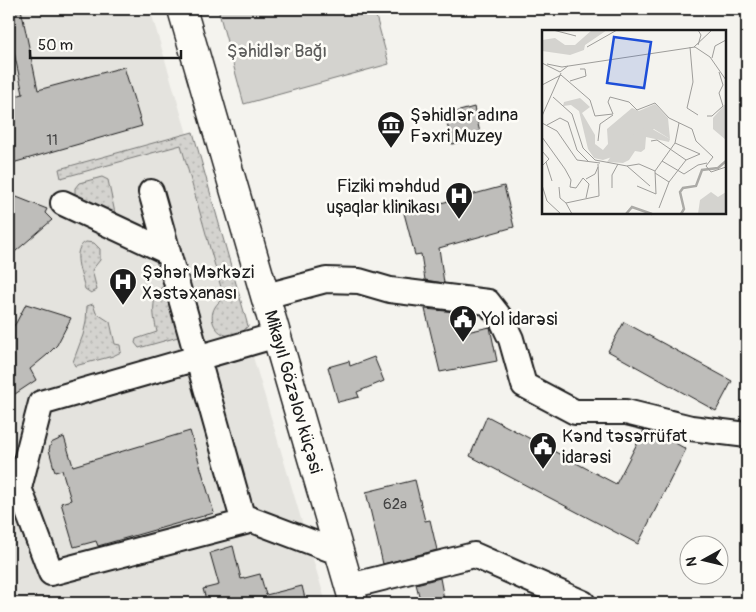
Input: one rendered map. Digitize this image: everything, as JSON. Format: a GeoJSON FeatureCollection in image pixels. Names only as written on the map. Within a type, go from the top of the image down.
{"type":"FeatureCollection","features":[{"type":"Feature","properties":{"kind":"main road","name":"Mikayıl Gözəlov küçəsi"},"geometry":{"type":"LineString","coordinates":[[182,9],[352,595]]}},
{"type":"Feature","properties":{"kind":"lane"},"geometry":{"type":"LineString","coordinates":[[151,192],[242,516],[340,553]]}},
{"type":"Feature","properties":{"kind":"lane"},"geometry":{"type":"LineString","coordinates":[[63,203],[168,252]]}},
{"type":"Feature","properties":{"kind":"lane"},"geometry":{"type":"LineString","coordinates":[[266,296],[326,280],[359,281],[390,290],[488,302],[502,320],[512,339],[524,385],[576,412],[626,412],[691,428],[747,435]]}},
{"type":"Feature","properties":{"kind":"lane"},"geometry":{"type":"LineString","coordinates":[[253,520],[51,573],[19,488],[41,403],[277,335]]}},
{"type":"Feature","properties":{"kind":"lane"},"geometry":{"type":"LineString","coordinates":[[352,595],[474,554],[544,595],[582,603]]}},
{"type":"Feature","properties":{"kind":"shaded area","name":"Şəhər Mərkəzi Xəstəxanası"},"geometry":{"type":"Polygon","coordinates":[[[9,9],[150,9],[326,603],[9,603],[9,9]]]}},
{"type":"Feature","properties":{"kind":"green space","name":"Şəhidlər Bağı"},"geometry":{"type":"Polygon","coordinates":[[[218,9],[374,9],[389,64],[244,104],[218,9]]]}},
{"type":"Feature","properties":{"kind":"green space"},"geometry":{"type":"Polygon","coordinates":[[[193,132],[248,326],[231,336],[223,334],[213,322],[212,314],[216,306],[224,298],[181,145],[61,178],[59,169],[193,132]]]}},
{"type":"Feature","properties":{"kind":"green space"},"geometry":{"type":"Polygon","coordinates":[[[102,177],[108,180],[116,218],[79,199],[75,194],[75,188],[79,183],[102,177]]]}},
{"type":"Feature","properties":{"kind":"green space"},"geometry":{"type":"Polygon","coordinates":[[[86,242],[94,243],[100,249],[100,260],[92,270],[97,290],[91,293],[85,289],[78,263],[79,250],[81,245],[86,242]]]}},
{"type":"Feature","properties":{"kind":"green space"},"geometry":{"type":"Polygon","coordinates":[[[168,282],[185,335],[139,348],[135,343],[136,339],[157,332],[154,318],[155,298],[162,287],[168,282]]]}},
{"type":"Feature","properties":{"kind":"green space"},"geometry":{"type":"Polygon","coordinates":[[[93,304],[96,313],[110,322],[115,344],[120,345],[121,352],[75,366],[73,362],[83,335],[87,306],[93,304]]]}},
{"type":"Feature","properties":{"kind":"building"},"geometry":{"type":"Polygon","coordinates":[[[9,9],[21,9],[38,90],[124,67],[142,126],[9,164],[9,98],[23,94],[9,29],[9,9]]]}},
{"type":"Feature","properties":{"kind":"building"},"geometry":{"type":"Polygon","coordinates":[[[474,107],[481,137],[452,144],[445,115],[474,107]]]}},
{"type":"Feature","properties":{"kind":"building","name":"Fiziki məhdud uşaqlar klinikası"},"geometry":{"type":"Polygon","coordinates":[[[504,186],[514,227],[439,248],[444,283],[425,280],[421,254],[415,255],[404,213],[504,186]]]}},
{"type":"Feature","properties":{"kind":"building"},"geometry":{"type":"Polygon","coordinates":[[[9,194],[47,209],[45,213],[52,220],[9,257],[9,194]]]}},
{"type":"Feature","properties":{"kind":"building"},"geometry":{"type":"Polygon","coordinates":[[[26,304],[71,318],[57,345],[30,369],[36,380],[9,398],[9,332],[26,304]]]}},
{"type":"Feature","properties":{"kind":"building","name":"Yol idarəsi"},"geometry":{"type":"Polygon","coordinates":[[[425,309],[456,312],[462,333],[490,327],[497,361],[440,372],[425,309]]]}},
{"type":"Feature","properties":{"kind":"building"},"geometry":{"type":"Polygon","coordinates":[[[624,322],[732,381],[716,411],[608,351],[624,322]]]}},
{"type":"Feature","properties":{"kind":"building"},"geometry":{"type":"Polygon","coordinates":[[[374,357],[384,381],[357,392],[359,397],[338,402],[328,367],[349,361],[350,366],[374,357]]]}},
{"type":"Feature","properties":{"kind":"building","name":"Kənd təsərrüfat idarəsi"},"geometry":{"type":"Polygon","coordinates":[[[487,416],[616,484],[644,430],[659,434],[686,449],[638,544],[470,456],[487,416]]]}},
{"type":"Feature","properties":{"kind":"building"},"geometry":{"type":"Polygon","coordinates":[[[190,431],[214,513],[98,546],[96,541],[74,547],[61,503],[71,500],[62,470],[55,472],[49,450],[51,443],[64,437],[73,466],[190,431]]]}},
{"type":"Feature","properties":{"kind":"building"},"geometry":{"type":"Polygon","coordinates":[[[415,480],[425,521],[430,520],[437,550],[383,564],[366,492],[415,480]]]}},
{"type":"Feature","properties":{"kind":"building"},"geometry":{"type":"Polygon","coordinates":[[[233,546],[241,579],[260,574],[266,595],[302,586],[306,603],[207,603],[203,589],[219,585],[210,553],[233,546]]]}},
{"type":"Feature","properties":{"kind":"building"},"geometry":{"type":"Polygon","coordinates":[[[440,578],[444,599],[421,603],[416,584],[440,578]]]}},
{"type":"Feature","properties":{"kind":"place","name":"Şəhidlər adına Fəxri Muzey"},"geometry":{"type":"Point","coordinates":[391,149]}},
{"type":"Feature","properties":{"kind":"place","name":"Fiziki məhdud uşaqlar klinikası"},"geometry":{"type":"Point","coordinates":[459,220]}},
{"type":"Feature","properties":{"kind":"place","name":"Şəhər Mərkəzi Xəstəxanası"},"geometry":{"type":"Point","coordinates":[123,306]}},
{"type":"Feature","properties":{"kind":"place","name":"Yol idarəsi"},"geometry":{"type":"Point","coordinates":[463,343]}},
{"type":"Feature","properties":{"kind":"place","name":"Kənd təsərrüfat idarəsi"},"geometry":{"type":"Point","coordinates":[543,470]}}]}
